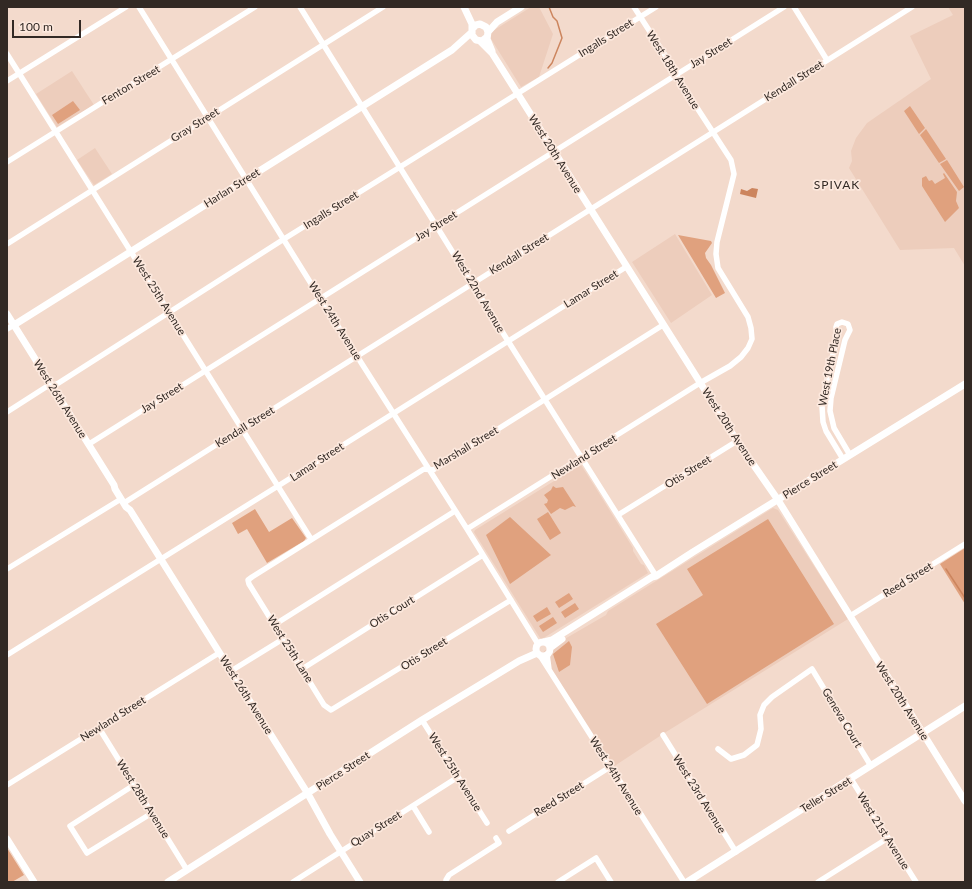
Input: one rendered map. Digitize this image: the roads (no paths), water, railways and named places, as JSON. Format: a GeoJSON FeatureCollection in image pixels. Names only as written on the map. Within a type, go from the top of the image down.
{"type":"FeatureCollection","features":[{"type":"Feature","properties":{"kind":"street"},"geometry":{"type":"LineString","coordinates":[[7,81],[126,7]]}},
{"type":"Feature","properties":{"kind":"street","name":"West 24th Avenue"},"geometry":{"type":"LineString","coordinates":[[139,7],[320,298],[467,529],[532,634],[549,669],[610,767],[685,882]]}},
{"type":"Feature","properties":{"kind":"street","name":"Fenton Street"},"geometry":{"type":"LineString","coordinates":[[7,162],[255,7]]}},
{"type":"Feature","properties":{"kind":"street","name":"West 22nd Avenue"},"geometry":{"type":"LineString","coordinates":[[300,7],[656,576]]}},
{"type":"Feature","properties":{"kind":"street","name":"Gray Street"},"geometry":{"type":"LineString","coordinates":[[7,244],[383,7]]}},
{"type":"Feature","properties":{"kind":"street"},"geometry":{"type":"LineString","coordinates":[[464,7],[487,28],[488,35]]}},
{"type":"Feature","properties":{"kind":"street"},"geometry":{"type":"LineString","coordinates":[[464,7],[472,24],[472,37],[478,41],[484,40],[497,22]]}},
{"type":"Feature","properties":{"kind":"street"},"geometry":{"type":"LineString","coordinates":[[472,31],[476,25],[497,22],[521,7]]}},
{"type":"Feature","properties":{"kind":"street","name":"West 18th Avenue"},"geometry":{"type":"LineString","coordinates":[[634,7],[731,160],[734,174]]}},
{"type":"Feature","properties":{"kind":"street","name":"Ingalls Street"},"geometry":{"type":"LineString","coordinates":[[7,412],[46,388],[57,384],[284,239],[656,7]]}},
{"type":"Feature","properties":{"kind":"street","name":"Jay Street"},"geometry":{"type":"LineString","coordinates":[[89,444],[784,7]]}},
{"type":"Feature","properties":{"kind":"street"},"geometry":{"type":"LineString","coordinates":[[794,7],[827,60]]}},
{"type":"Feature","properties":{"kind":"street","name":"Kendall Street"},"geometry":{"type":"LineString","coordinates":[[7,569],[242,429],[912,7]]}},
{"type":"Feature","properties":{"kind":"street","name":"Harlan Street"},"geometry":{"type":"LineString","coordinates":[[7,329],[456,47],[472,31]]}},
{"type":"Feature","properties":{"kind":"street","name":"West 20th Avenue"},"geometry":{"type":"LineString","coordinates":[[488,35],[492,53]]}},
{"type":"Feature","properties":{"kind":"street","name":"Harlan Street"},"geometry":{"type":"LineString","coordinates":[[456,47],[478,41]]}},
{"type":"Feature","properties":{"kind":"street","name":"West 20th Avenue"},"geometry":{"type":"LineString","coordinates":[[478,41],[492,53],[737,441],[778,500],[923,734],[963,792],[965,801]]}},
{"type":"Feature","properties":{"kind":"street","name":"West 25th Avenue"},"geometry":{"type":"LineString","coordinates":[[7,54],[312,539]]}},
{"type":"Feature","properties":{"kind":"street","name":"Newland Street"},"geometry":{"type":"LineString","coordinates":[[467,529],[700,383],[730,366],[741,357],[748,348],[752,339],[748,317],[718,268],[716,254],[717,242],[734,174]]}},
{"type":"Feature","properties":{"kind":"street","name":"Lamar Street"},"geometry":{"type":"LineString","coordinates":[[7,655],[626,267]]}},
{"type":"Feature","properties":{"kind":"street","name":"West 26th Avenue"},"geometry":{"type":"LineString","coordinates":[[7,314],[114,484],[115,489],[130,505],[130,510],[308,794],[360,882]]}},
{"type":"Feature","properties":{"kind":"street","name":"West 19th Place"},"geometry":{"type":"LineString","coordinates":[[843,459],[826,431],[823,422],[822,406],[837,337],[836,327],[837,324],[842,322],[848,324],[850,330],[845,340],[831,398],[830,411],[834,428],[850,455]]}},
{"type":"Feature","properties":{"kind":"street","name":"Marshall Street"},"geometry":{"type":"LineString","coordinates":[[248,580],[424,469],[433,470],[663,325]]}},
{"type":"Feature","properties":{"kind":"street","name":"Pierce Street"},"geometry":{"type":"LineString","coordinates":[[168,882],[422,720],[965,384]]}},
{"type":"Feature","properties":{"kind":"street","name":"Otis Street"},"geometry":{"type":"LineString","coordinates":[[618,515],[737,441]]}},
{"type":"Feature","properties":{"kind":"street"},"geometry":{"type":"LineString","coordinates":[[274,625],[455,511]]}},
{"type":"Feature","properties":{"kind":"street","name":"Reed Street"},"geometry":{"type":"LineString","coordinates":[[850,616],[965,544]]}},
{"type":"Feature","properties":{"kind":"street","name":"Otis Court"},"geometry":{"type":"LineString","coordinates":[[302,669],[482,555]]}},
{"type":"Feature","properties":{"kind":"street","name":"Pierce Street"},"geometry":{"type":"LineString","coordinates":[[549,651],[555,643],[654,580],[656,576]]}},
{"type":"Feature","properties":{"kind":"street","name":"West 25th Lane"},"geometry":{"type":"LineString","coordinates":[[248,580],[274,625],[327,708],[331,710],[337,708]]}},
{"type":"Feature","properties":{"kind":"street","name":"Otis Street"},"geometry":{"type":"LineString","coordinates":[[337,708],[511,600]]}},
{"type":"Feature","properties":{"kind":"street"},"geometry":{"type":"LineString","coordinates":[[231,672],[283,639]]}},
{"type":"Feature","properties":{"kind":"street"},"geometry":{"type":"LineString","coordinates":[[548,644],[549,651],[543,656],[539,647],[548,644]]}},
{"type":"Feature","properties":{"kind":"street","name":"West 24th Avenue"},"geometry":{"type":"LineString","coordinates":[[549,651],[549,669]]}},
{"type":"Feature","properties":{"kind":"street","name":"Newland Street"},"geometry":{"type":"LineString","coordinates":[[7,785],[219,653]]}},
{"type":"Feature","properties":{"kind":"street","name":"Geneva Court"},"geometry":{"type":"LineString","coordinates":[[718,749],[731,759],[744,755],[757,745],[761,729],[760,715],[764,705],[772,697],[812,669],[871,766]]}},
{"type":"Feature","properties":{"kind":"street","name":"Teller Street"},"geometry":{"type":"LineString","coordinates":[[685,882],[736,852],[965,706]]}},
{"type":"Feature","properties":{"kind":"street","name":"West 25th Avenue"},"geometry":{"type":"LineString","coordinates":[[422,720],[487,823]]}},
{"type":"Feature","properties":{"kind":"street","name":"West 28th Avenue"},"geometry":{"type":"LineString","coordinates":[[99,728],[187,870]]}},
{"type":"Feature","properties":{"kind":"street","name":"West 23rd Avenue"},"geometry":{"type":"LineString","coordinates":[[662,735],[736,852]]}},
{"type":"Feature","properties":{"kind":"street","name":"Reed Street"},"geometry":{"type":"LineString","coordinates":[[509,831],[610,767]]}},
{"type":"Feature","properties":{"kind":"street","name":"Quay Street"},"geometry":{"type":"LineString","coordinates":[[293,882],[458,777]]}},
{"type":"Feature","properties":{"kind":"street","name":"West 21st Avenue"},"geometry":{"type":"LineString","coordinates":[[851,779],[916,882]]}},
{"type":"Feature","properties":{"kind":"street"},"geometry":{"type":"LineString","coordinates":[[134,785],[70,826],[87,853],[152,812]]}},
{"type":"Feature","properties":{"kind":"street"},"geometry":{"type":"LineString","coordinates":[[413,806],[429,832]]}},
{"type":"Feature","properties":{"kind":"street"},"geometry":{"type":"LineString","coordinates":[[818,882],[888,838]]}},
{"type":"Feature","properties":{"kind":"street"},"geometry":{"type":"LineString","coordinates":[[7,839],[34,882]]}},
{"type":"Feature","properties":{"kind":"street"},"geometry":{"type":"LineString","coordinates":[[446,881],[449,875],[498,841]]}},
{"type":"Feature","properties":{"kind":"street"},"geometry":{"type":"LineString","coordinates":[[558,882],[596,858],[611,882]]}},
{"type":"Feature","properties":{"kind":"waterway"},"geometry":{"type":"LineString","coordinates":[[548,68],[552,63],[562,38],[557,21],[553,17],[549,7]]}},
{"type":"Feature","properties":{"kind":"waterway"},"geometry":{"type":"LineString","coordinates":[[946,569],[965,598]]}},
{"type":"Feature","properties":{"kind":"district","name":"SPIVAK"},"geometry":{"type":"Point","coordinates":[837,185]}}]}
